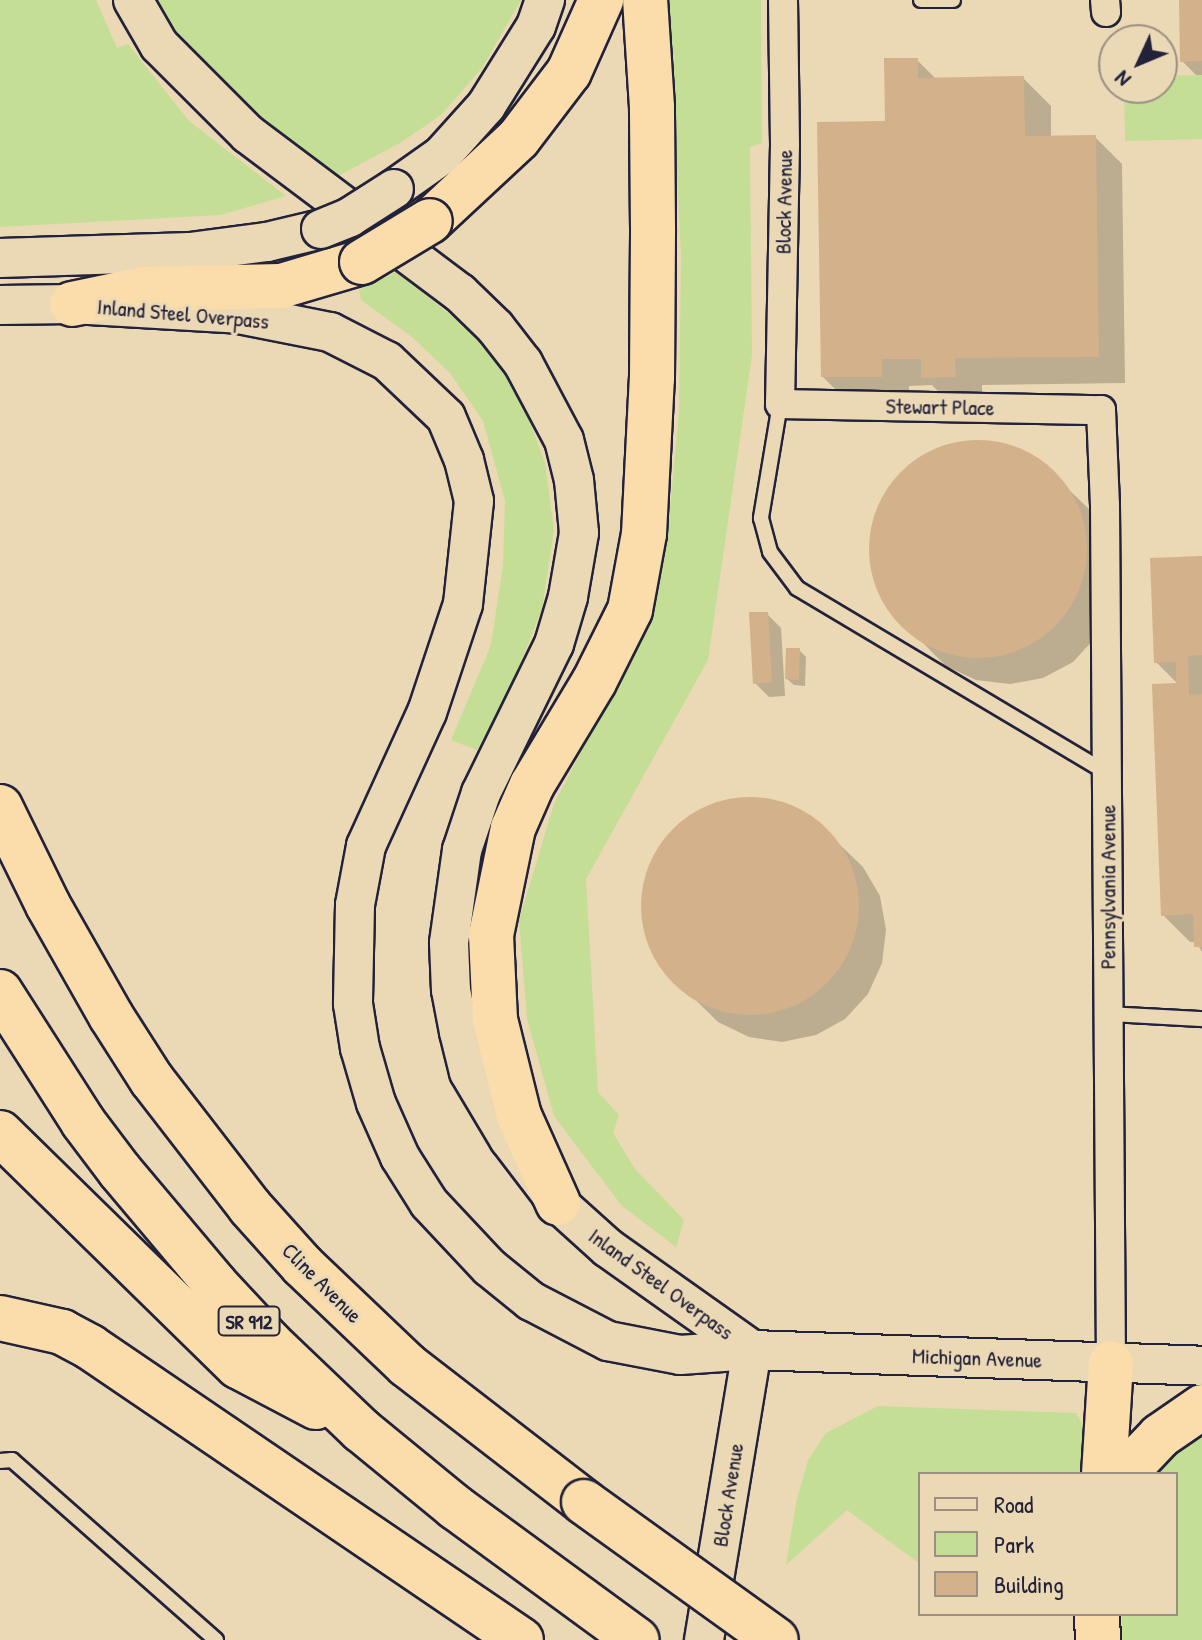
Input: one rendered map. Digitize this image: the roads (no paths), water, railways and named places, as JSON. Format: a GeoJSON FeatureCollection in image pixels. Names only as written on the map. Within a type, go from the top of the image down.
{"type":"FeatureCollection","features":[{"type":"Feature","properties":{"kind":"highway"},"geometry":{"type":"LineString","coordinates":[[72,304],[145,289],[281,286],[362,262],[430,221],[518,139],[569,72],[601,0]]}},
{"type":"Feature","properties":{"kind":"highway"},"geometry":{"type":"LineString","coordinates":[[558,1203],[519,1116],[495,1020],[491,935],[513,828],[532,785],[594,682],[630,610],[644,534],[652,378],[653,243],[652,107],[645,0]]}},
{"type":"Feature","properties":{"kind":"highway","name":"Cline Avenue"},"geometry":{"type":"LineString","coordinates":[[0,807],[48,905],[111,1016],[152,1080],[250,1207],[302,1265],[407,1365],[584,1502],[776,1640]]}},
{"type":"Feature","properties":{"kind":"highway","name":"SR 912"},"geometry":{"type":"LineString","coordinates":[[0,992],[83,1122],[155,1215],[270,1343],[361,1430],[455,1507],[637,1640]]}},
{"type":"Feature","properties":{"kind":"highway"},"geometry":{"type":"LineString","coordinates":[[0,1133],[238,1366],[361,1430]]}},
{"type":"Feature","properties":{"kind":"highway"},"geometry":{"type":"LineString","coordinates":[[0,1318],[62,1332],[90,1347],[521,1640]]}},
{"type":"Feature","properties":{"kind":"highway"},"geometry":{"type":"LineString","coordinates":[[1104,1472],[1111,1363]]}},
{"type":"Feature","properties":{"kind":"highway"},"geometry":{"type":"LineString","coordinates":[[1126,1472],[1160,1436],[1202,1407]]}},
{"type":"Feature","properties":{"kind":"highway"},"geometry":{"type":"LineString","coordinates":[[1097,1616],[1098,1640]]}},
{"type":"Feature","properties":{"kind":"main road","name":"Inland Steel Overpass"},"geometry":{"type":"LineString","coordinates":[[133,0],[159,45],[248,134],[460,293],[495,327],[523,363],[564,440],[574,480],[579,533],[568,597],[554,644],[481,793],[462,850],[449,943],[451,990],[469,1072],[509,1139],[558,1203],[608,1248],[752,1350]]}},
{"type":"Feature","properties":{"kind":"main road"},"geometry":{"type":"LineString","coordinates":[[0,258],[190,252],[267,242],[321,229],[350,217],[442,155],[486,106],[536,26],[545,0]]}},
{"type":"Feature","properties":{"kind":"main road","name":"Inland Steel Overpass"},"geometry":{"type":"LineString","coordinates":[[0,305],[72,304],[239,314],[330,332],[387,361],[446,417],[464,460],[474,501],[463,604],[427,712],[366,846],[355,905],[353,1004],[360,1048],[376,1103],[400,1157],[429,1203],[489,1267],[531,1301],[608,1341],[680,1355],[752,1350]]}},
{"type":"Feature","properties":{"kind":"main road","name":"Michigan Avenue"},"geometry":{"type":"LineString","coordinates":[[752,1350],[1202,1366]]}},
{"type":"Feature","properties":{"kind":"main road","name":"Block Avenue"},"geometry":{"type":"LineString","coordinates":[[704,1640],[752,1350]]}},
{"type":"Feature","properties":{"kind":"street","name":"Block Avenue"},"geometry":{"type":"LineString","coordinates":[[780,404],[785,145],[783,0]]}},
{"type":"Feature","properties":{"kind":"street","name":"Stewart Place"},"geometry":{"type":"LineString","coordinates":[[780,404],[1101,410]]}},
{"type":"Feature","properties":{"kind":"street","name":"Pennsylvania Avenue"},"geometry":{"type":"LineString","coordinates":[[1101,410],[1111,1363]]}},
{"type":"Feature","properties":{"kind":"lane"},"geometry":{"type":"LineString","coordinates":[[921,0],[953,0]]}},
{"type":"Feature","properties":{"kind":"lane"},"geometry":{"type":"LineString","coordinates":[[780,404],[761,518],[770,552],[797,588],[1107,772]]}},
{"type":"Feature","properties":{"kind":"lane"},"geometry":{"type":"LineString","coordinates":[[1109,1014],[1202,1019]]}},
{"type":"Feature","properties":{"kind":"lane"},"geometry":{"type":"LineString","coordinates":[[0,1461],[12,1460],[216,1640]]}}]}
